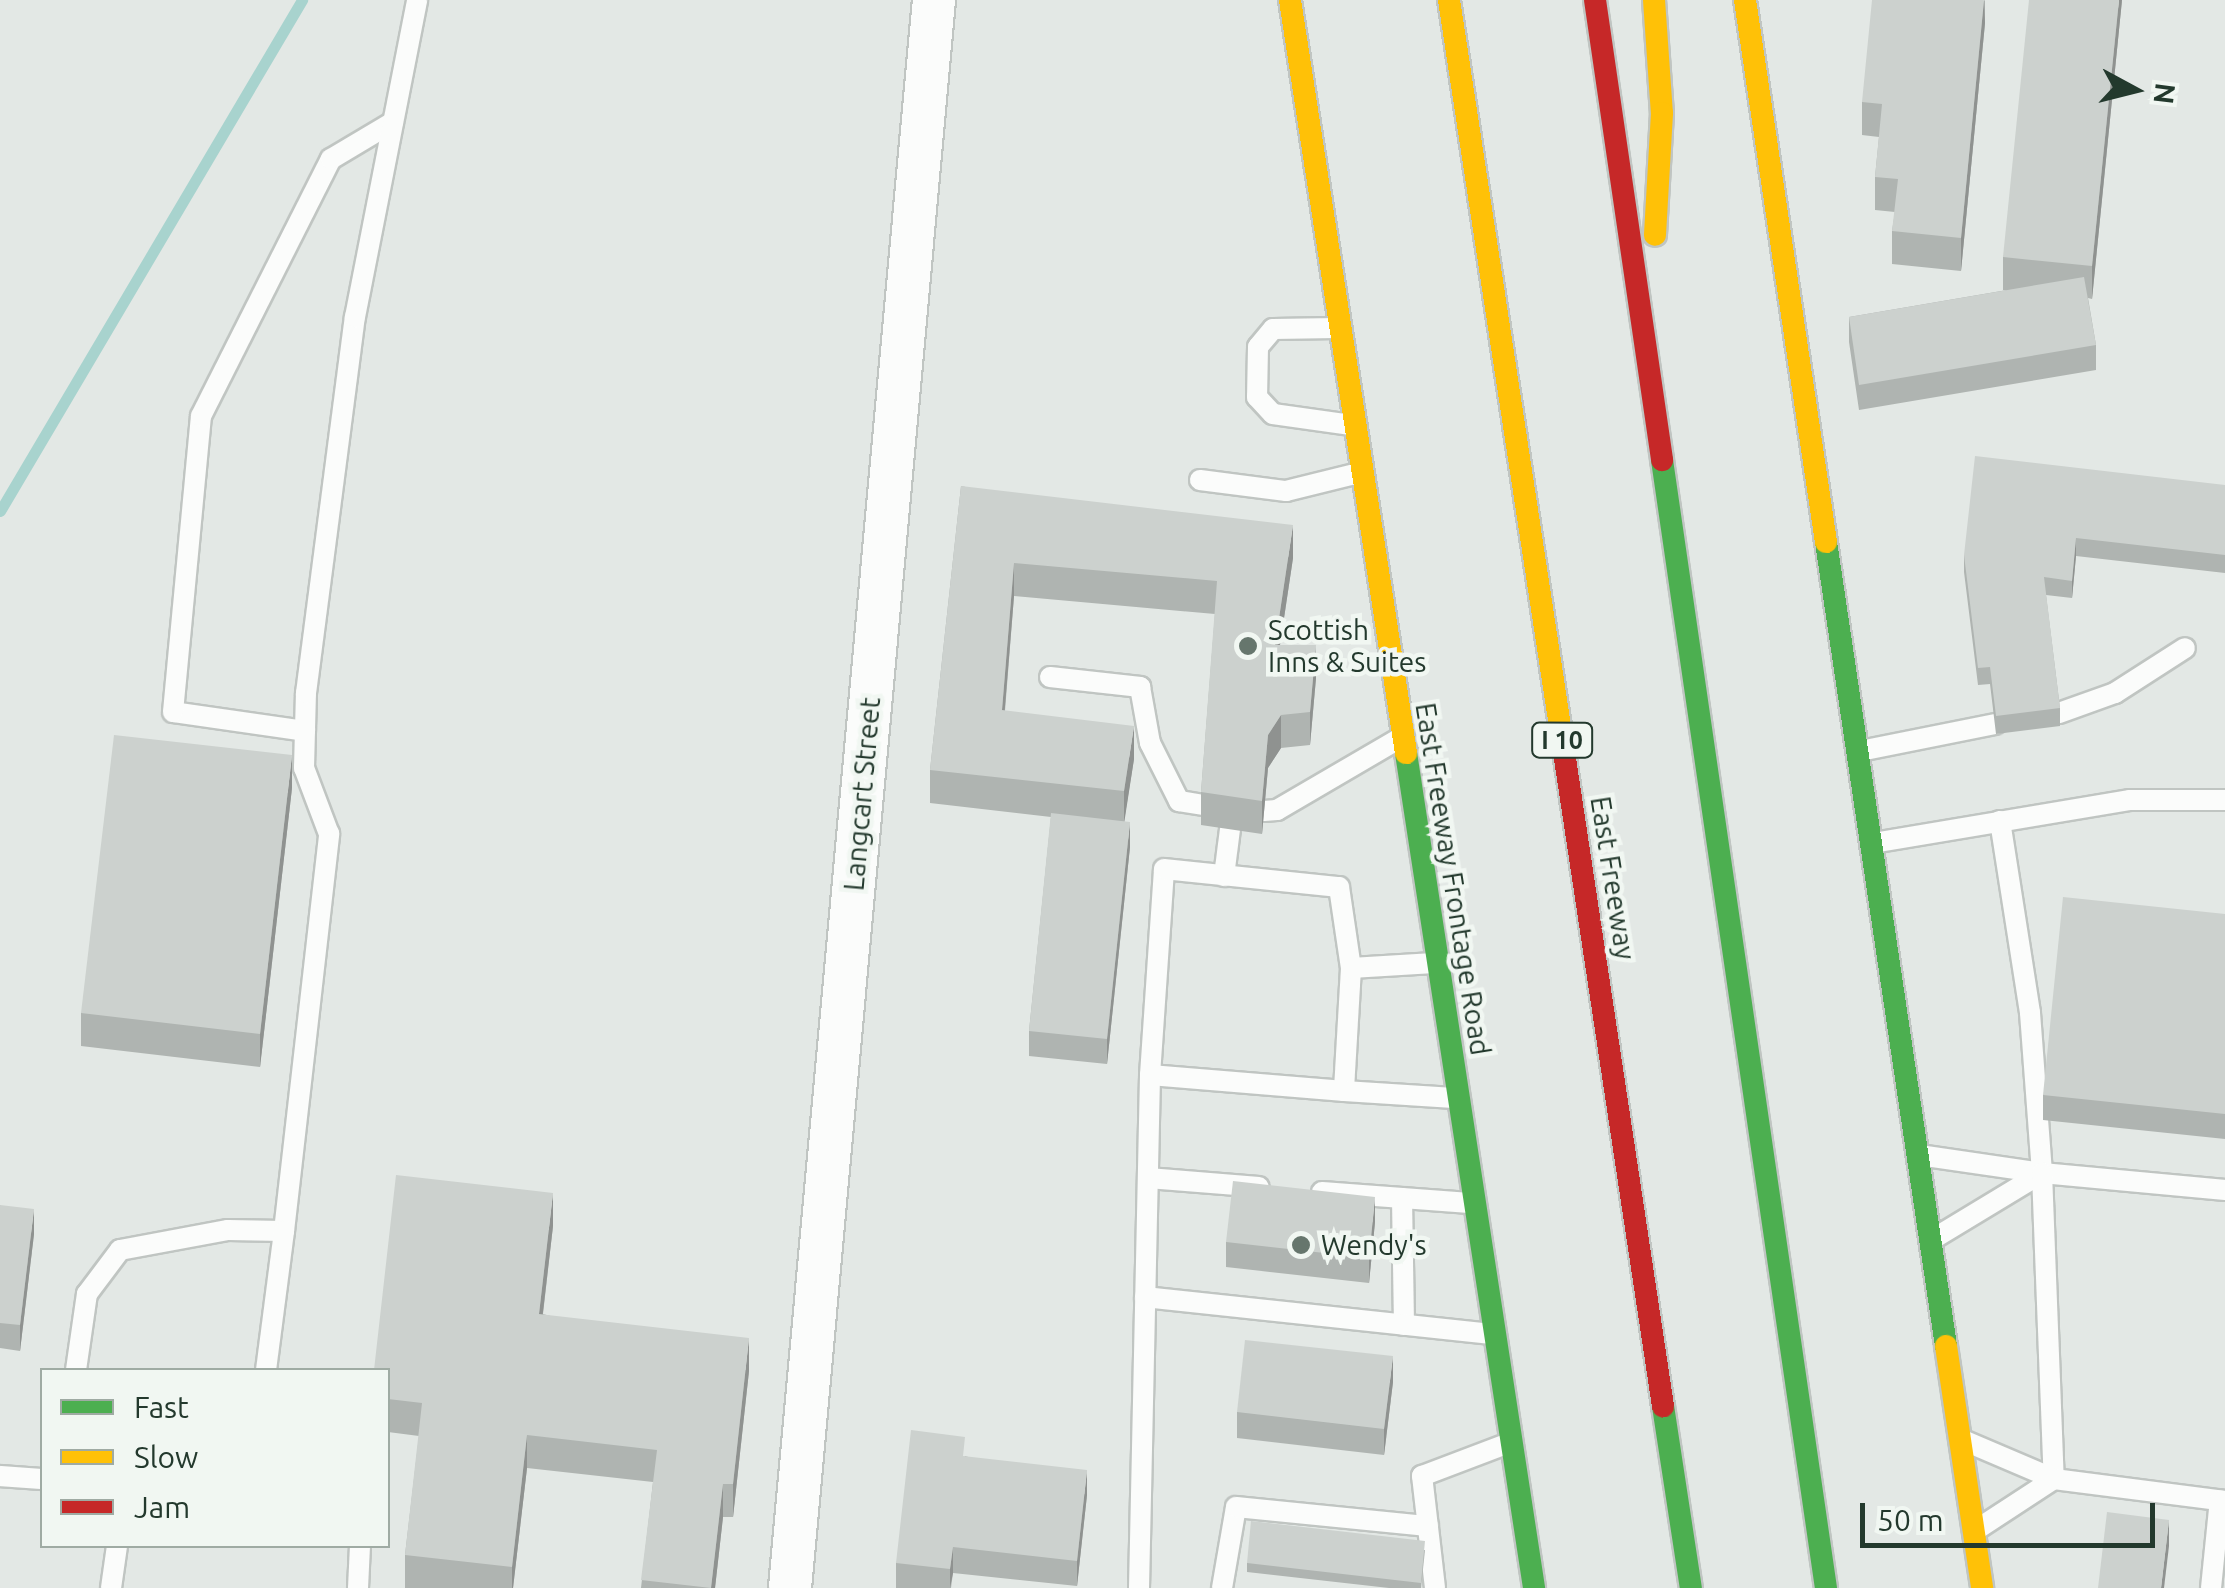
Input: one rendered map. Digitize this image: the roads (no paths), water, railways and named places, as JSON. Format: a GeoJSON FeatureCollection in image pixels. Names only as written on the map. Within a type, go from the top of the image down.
{"type":"FeatureCollection","features":[{"type":"Feature","properties":{"kind":"main road","name":"East Freeway Frontage Road"},"geometry":{"type":"LineString","coordinates":[[1290,0],[1470,1203],[1505,1388],[1534,1588]]}},
{"type":"Feature","properties":{"kind":"main road","name":"East Freeway"},"geometry":{"type":"LineString","coordinates":[[1449,0],[1691,1588]]}},
{"type":"Feature","properties":{"kind":"main road"},"geometry":{"type":"LineString","coordinates":[[1594,0],[1648,342],[1826,1588]]}},
{"type":"Feature","properties":{"kind":"main road"},"geometry":{"type":"LineString","coordinates":[[1648,342],[1662,112],[1654,0]]}},
{"type":"Feature","properties":{"kind":"main road"},"geometry":{"type":"LineString","coordinates":[[1745,0],[1982,1588]]}},
{"type":"Feature","properties":{"kind":"main road"},"geometry":{"type":"LineString","coordinates":[[1505,1388],[1537,1410]]}},
{"type":"Feature","properties":{"kind":"main road"},"geometry":{"type":"LineString","coordinates":[[1973,1588],[1975,1542]]}},
{"type":"Feature","properties":{"kind":"street","name":"Langcart Street"},"geometry":{"type":"LineString","coordinates":[[790,1588],[934,0]]}},
{"type":"Feature","properties":{"kind":"lane"},"geometry":{"type":"LineString","coordinates":[[266,1368],[329,834],[304,768],[305,731],[355,317],[417,0]]}},
{"type":"Feature","properties":{"kind":"lane"},"geometry":{"type":"LineString","coordinates":[[305,731],[173,712],[201,416],[332,159],[393,122]]}},
{"type":"Feature","properties":{"kind":"lane"},"geometry":{"type":"LineString","coordinates":[[1340,328],[1273,329],[1258,347],[1256,398],[1273,414],[1354,426]]}},
{"type":"Feature","properties":{"kind":"lane"},"geometry":{"type":"LineString","coordinates":[[1200,480],[1286,491],[1361,472]]}},
{"type":"Feature","properties":{"kind":"lane"},"geometry":{"type":"LineString","coordinates":[[2059,713],[2115,692],[2185,648]]}},
{"type":"Feature","properties":{"kind":"lane"},"geometry":{"type":"LineString","coordinates":[[1050,677],[1140,687],[1150,743],[1179,801],[1202,805]]}},
{"type":"Feature","properties":{"kind":"lane"},"geometry":{"type":"LineString","coordinates":[[1858,752],[1995,724]]}},
{"type":"Feature","properties":{"kind":"lane"},"geometry":{"type":"LineString","coordinates":[[1264,810],[1277,810],[1401,737]]}},
{"type":"Feature","properties":{"kind":"lane"},"geometry":{"type":"LineString","coordinates":[[1871,844],[2130,800],[2225,800]]}},
{"type":"Feature","properties":{"kind":"lane"},"geometry":{"type":"LineString","coordinates":[[2000,821],[2030,1013],[2042,1174],[2054,1478]]}},
{"type":"Feature","properties":{"kind":"lane"},"geometry":{"type":"LineString","coordinates":[[1224,876],[1230,829]]}},
{"type":"Feature","properties":{"kind":"lane"},"geometry":{"type":"LineString","coordinates":[[1139,1588],[1150,1075],[1164,869],[1339,887],[1350,968],[1344,1090]]}},
{"type":"Feature","properties":{"kind":"lane"},"geometry":{"type":"LineString","coordinates":[[1350,968],[1436,963]]}},
{"type":"Feature","properties":{"kind":"lane"},"geometry":{"type":"LineString","coordinates":[[1150,1075],[1455,1098]]}},
{"type":"Feature","properties":{"kind":"lane"},"geometry":{"type":"LineString","coordinates":[[1918,1155],[2042,1174],[2225,1190]]}},
{"type":"Feature","properties":{"kind":"lane"},"geometry":{"type":"LineString","coordinates":[[1931,1240],[2042,1174]]}},
{"type":"Feature","properties":{"kind":"lane"},"geometry":{"type":"LineString","coordinates":[[1148,1178],[1470,1203]]}},
{"type":"Feature","properties":{"kind":"lane"},"geometry":{"type":"LineString","coordinates":[[1402,1198],[1410,1326]]}},
{"type":"Feature","properties":{"kind":"lane"},"geometry":{"type":"LineString","coordinates":[[76,1368],[87,1294],[120,1250],[228,1230],[284,1231]]}},
{"type":"Feature","properties":{"kind":"lane"},"geometry":{"type":"LineString","coordinates":[[1146,1297],[1494,1334]]}},
{"type":"Feature","properties":{"kind":"lane"},"geometry":{"type":"LineString","coordinates":[[1961,1440],[2054,1478],[2222,1500],[2212,1588]]}},
{"type":"Feature","properties":{"kind":"lane"},"geometry":{"type":"LineString","coordinates":[[1435,1588],[1422,1476],[1511,1442]]}},
{"type":"Feature","properties":{"kind":"lane"},"geometry":{"type":"LineString","coordinates":[[0,1476],[40,1480]]}},
{"type":"Feature","properties":{"kind":"lane"},"geometry":{"type":"LineString","coordinates":[[1975,1542],[2054,1478]]}},
{"type":"Feature","properties":{"kind":"lane"},"geometry":{"type":"LineString","coordinates":[[1222,1588],[1236,1507],[1428,1526]]}},
{"type":"Feature","properties":{"kind":"lane"},"geometry":{"type":"LineString","coordinates":[[111,1588],[117,1548]]}},
{"type":"Feature","properties":{"kind":"lane"},"geometry":{"type":"LineString","coordinates":[[358,1588],[360,1548]]}},
{"type":"Feature","properties":{"kind":"waterway"},"geometry":{"type":"LineString","coordinates":[[0,511],[302,0]]}},
{"type":"Feature","properties":{"kind":"place","name":"Scottish Inns & Suites"},"geometry":{"type":"Point","coordinates":[1248,646]}},
{"type":"Feature","properties":{"kind":"place","name":"Wendy's"},"geometry":{"type":"Point","coordinates":[1301,1245]}}]}
